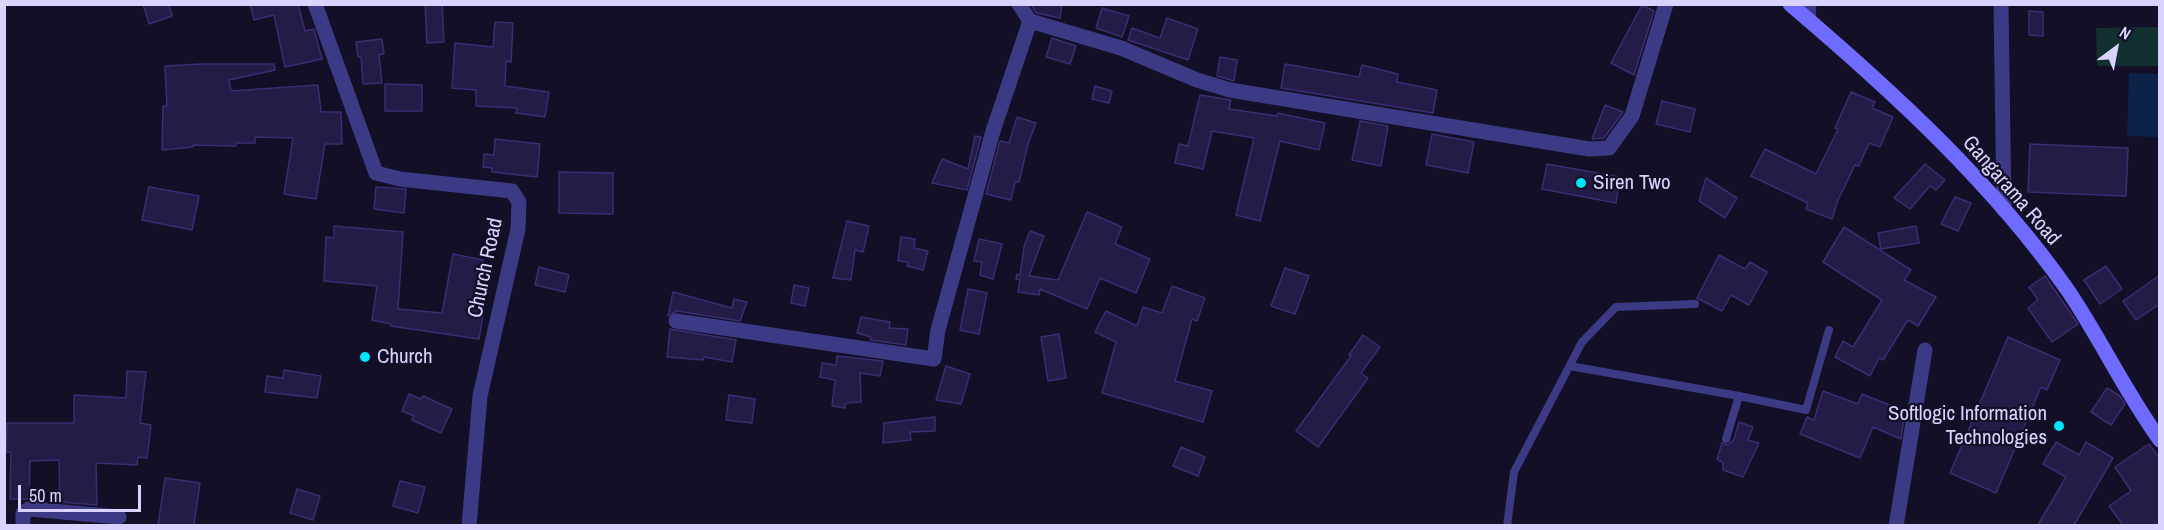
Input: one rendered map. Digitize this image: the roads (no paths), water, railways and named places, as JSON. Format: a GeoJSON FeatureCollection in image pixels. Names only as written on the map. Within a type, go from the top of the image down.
{"type":"FeatureCollection","features":[{"type":"Feature","properties":{"kind":"street","name":"Church Road"},"geometry":{"type":"LineString","coordinates":[[315,4],[376,173],[400,179],[512,191],[519,202],[518,229],[480,396],[469,525]]}},
{"type":"Feature","properties":{"kind":"street"},"geometry":{"type":"LineString","coordinates":[[1019,4],[1030,21],[1121,48],[1197,80],[1230,90],[1589,148],[1609,148],[1632,116],[1666,4]]}},
{"type":"Feature","properties":{"kind":"street","name":"Gangarama Road"},"geometry":{"type":"LineString","coordinates":[[1790,4],[1808,12],[2004,210],[2069,292],[2160,440]]}},
{"type":"Feature","properties":{"kind":"street"},"geometry":{"type":"LineString","coordinates":[[2001,4],[2004,210]]}},
{"type":"Feature","properties":{"kind":"street"},"geometry":{"type":"LineString","coordinates":[[676,321],[934,359],[938,330],[990,142],[1030,21]]}},
{"type":"Feature","properties":{"kind":"street"},"geometry":{"type":"LineString","coordinates":[[1896,525],[1896,513],[1925,350]]}},
{"type":"Feature","properties":{"kind":"street"},"geometry":{"type":"LineString","coordinates":[[23,525],[23,513],[28,509],[119,517]]}},
{"type":"Feature","properties":{"kind":"lane"},"geometry":{"type":"LineString","coordinates":[[1507,525],[1514,472],[1582,342],[1616,307],[1695,304]]}},
{"type":"Feature","properties":{"kind":"lane"},"geometry":{"type":"LineString","coordinates":[[1569,366],[1806,410],[1829,330]]}},
{"type":"Feature","properties":{"kind":"lane"},"geometry":{"type":"LineString","coordinates":[[1726,439],[1739,396]]}},
{"type":"Feature","properties":{"kind":"water"},"geometry":{"type":"Polygon","coordinates":[[[2129,73],[2159,74],[2158,137],[2127,136],[2129,73]]]}},
{"type":"Feature","properties":{"kind":"place","name":"Siren Two"},"geometry":{"type":"Point","coordinates":[1581,183]}},
{"type":"Feature","properties":{"kind":"place","name":"Church"},"geometry":{"type":"Point","coordinates":[365,357]}},
{"type":"Feature","properties":{"kind":"place","name":"Softlogic Information Technologies"},"geometry":{"type":"Point","coordinates":[2059,426]}}]}
